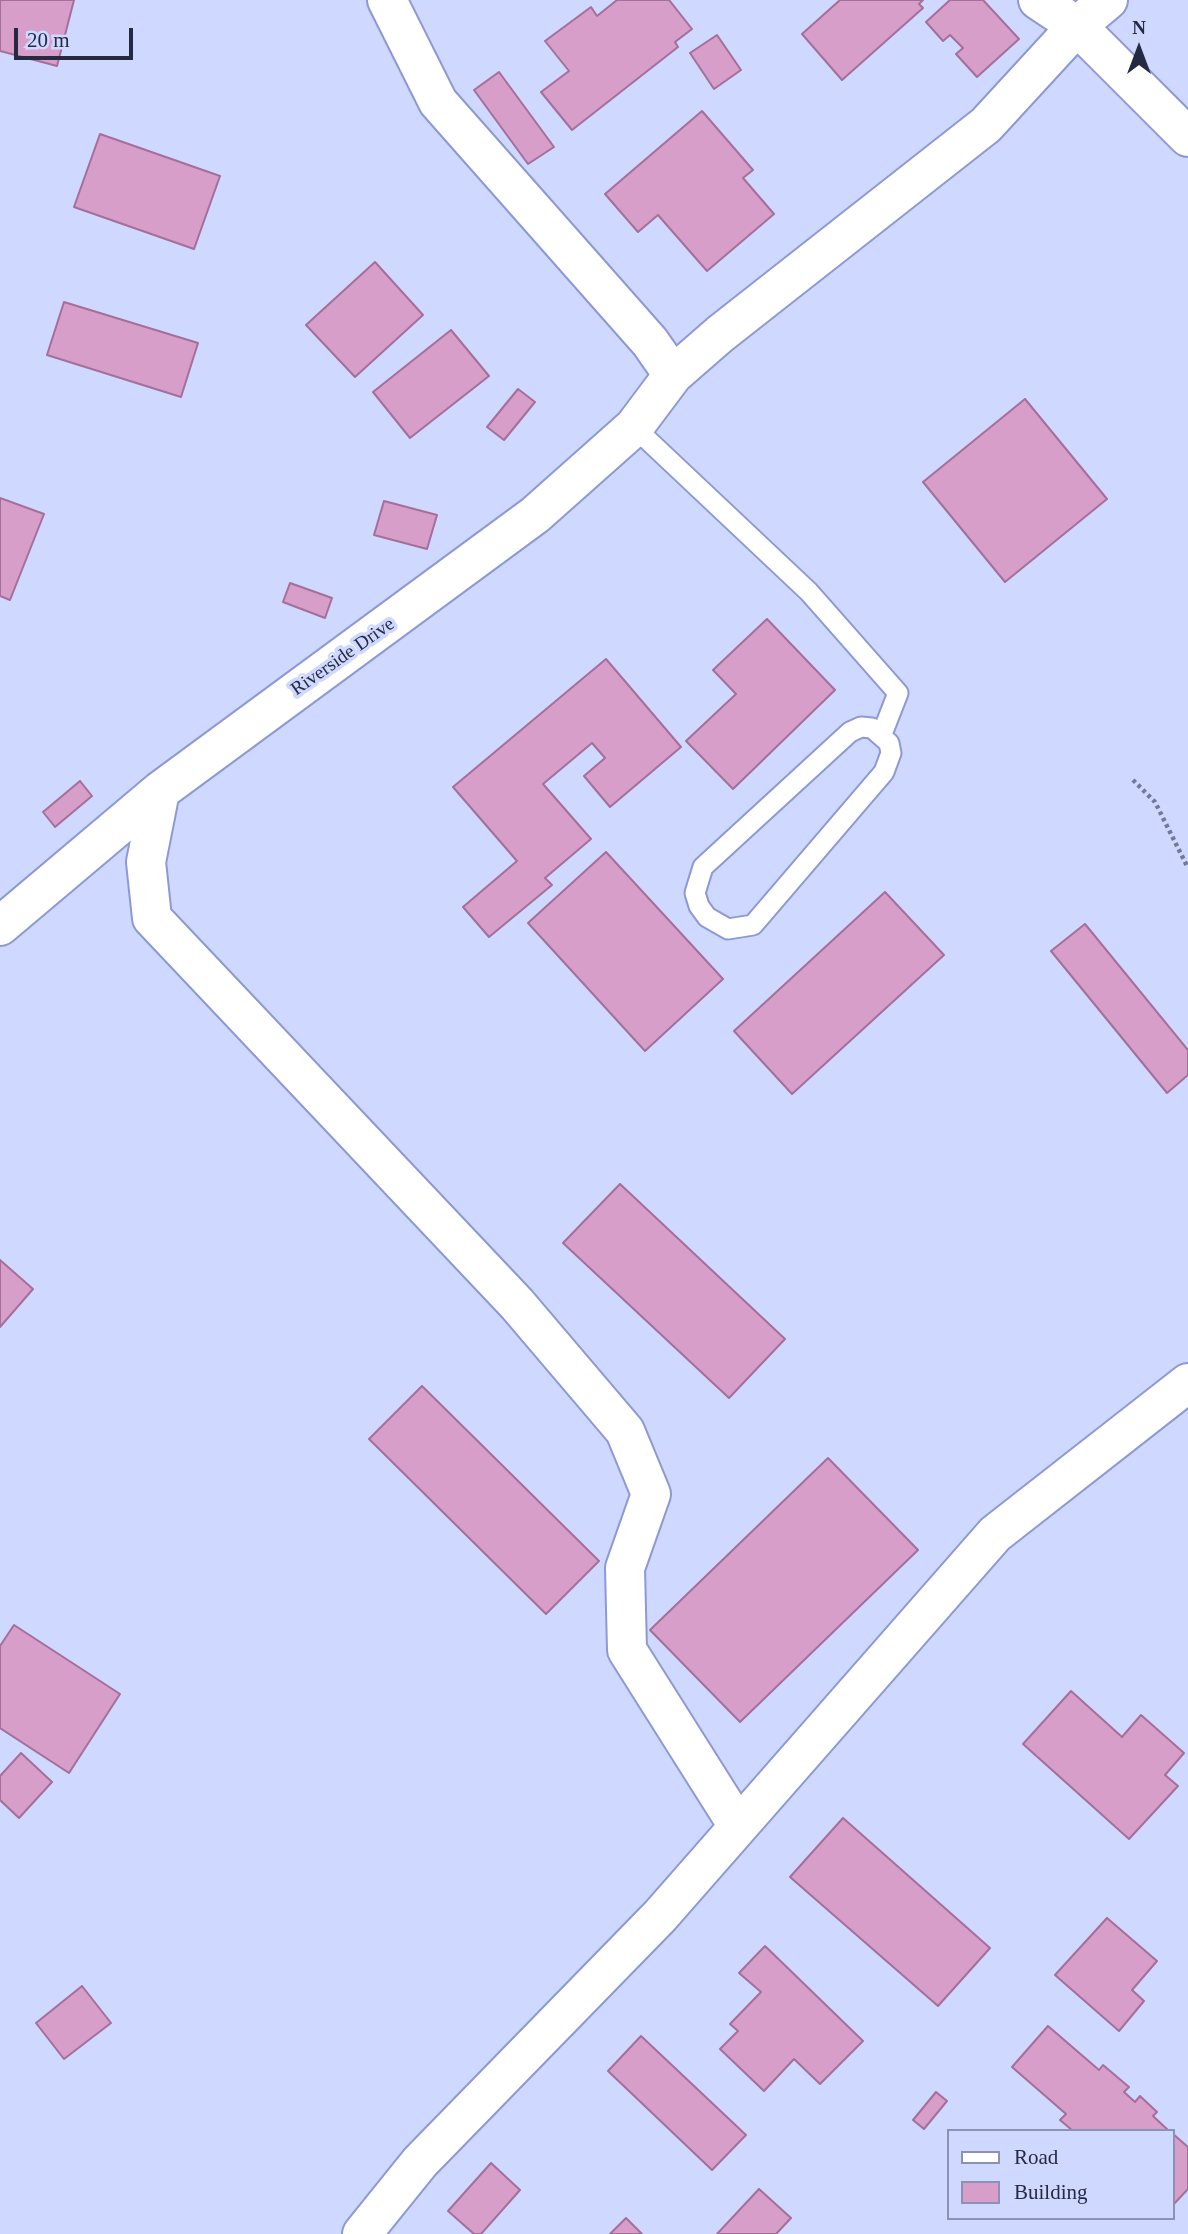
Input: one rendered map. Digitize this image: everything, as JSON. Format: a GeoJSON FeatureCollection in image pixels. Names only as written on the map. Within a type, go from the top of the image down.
{"type":"FeatureCollection","features":[{"type":"Feature","properties":{"kind":"street"},"geometry":{"type":"LineString","coordinates":[[387,0],[439,102],[650,342],[673,375]]}},
{"type":"Feature","properties":{"kind":"street"},"geometry":{"type":"LineString","coordinates":[[1038,0],[1077,26],[1188,137]]}},
{"type":"Feature","properties":{"kind":"street","name":"Riverside Drive"},"geometry":{"type":"LineString","coordinates":[[0,926],[160,791],[535,516],[634,427],[673,375],[720,334],[986,125],[1077,26],[1108,0]]}},
{"type":"Feature","properties":{"kind":"street"},"geometry":{"type":"LineString","coordinates":[[160,791],[146,862],[152,918],[517,1304],[625,1432],[651,1494],[625,1568],[627,1650],[738,1826]]}},
{"type":"Feature","properties":{"kind":"street"},"geometry":{"type":"LineString","coordinates":[[362,2234],[420,2162],[660,1916],[995,1534],[1188,1383]]}},
{"type":"Feature","properties":{"kind":"lane"},"geometry":{"type":"LineString","coordinates":[[634,427],[809,592],[898,693],[882,734],[891,752],[884,772],[753,925],[728,929],[706,918],[695,893],[703,867],[850,732],[861,727],[872,728],[882,734]]}},
{"type":"Feature","properties":{"kind":"path"},"geometry":{"type":"LineString","coordinates":[[1133,780],[1155,802],[1188,868]]}},
{"type":"Feature","properties":{"kind":"building"},"geometry":{"type":"Polygon","coordinates":[[[0,0],[74,0],[57,66],[0,51],[0,0]]]}},
{"type":"Feature","properties":{"kind":"building"},"geometry":{"type":"Polygon","coordinates":[[[617,0],[669,0],[692,29],[675,42],[678,47],[572,130],[541,92],[569,71],[545,41],[591,7],[597,16],[617,0]]]}},
{"type":"Feature","properties":{"kind":"building"},"geometry":{"type":"Polygon","coordinates":[[[840,0],[923,0],[919,4],[923,8],[842,80],[802,34],[840,0]]]}},
{"type":"Feature","properties":{"kind":"building"},"geometry":{"type":"Polygon","coordinates":[[[950,0],[983,0],[1019,39],[977,77],[956,54],[963,48],[950,35],[943,41],[926,22],[950,0]]]}},
{"type":"Feature","properties":{"kind":"building"},"geometry":{"type":"Polygon","coordinates":[[[717,35],[741,70],[714,89],[690,53],[717,35]]]}},
{"type":"Feature","properties":{"kind":"building"},"geometry":{"type":"Polygon","coordinates":[[[499,72],[554,147],[528,164],[474,90],[499,72]]]}},
{"type":"Feature","properties":{"kind":"building"},"geometry":{"type":"Polygon","coordinates":[[[702,111],[753,170],[743,178],[774,214],[707,271],[658,215],[638,232],[605,194],[702,111]]]}},
{"type":"Feature","properties":{"kind":"building"},"geometry":{"type":"Polygon","coordinates":[[[100,134],[220,176],[194,249],[74,207],[100,134]]]}},
{"type":"Feature","properties":{"kind":"building"},"geometry":{"type":"Polygon","coordinates":[[[375,262],[423,315],[355,377],[306,325],[375,262]]]}},
{"type":"Feature","properties":{"kind":"building"},"geometry":{"type":"Polygon","coordinates":[[[64,302],[198,343],[181,397],[47,355],[64,302]]]}},
{"type":"Feature","properties":{"kind":"building"},"geometry":{"type":"Polygon","coordinates":[[[451,330],[489,376],[410,438],[373,392],[451,330]]]}},
{"type":"Feature","properties":{"kind":"building"},"geometry":{"type":"Polygon","coordinates":[[[518,389],[535,402],[504,440],[487,427],[518,389]]]}},
{"type":"Feature","properties":{"kind":"building"},"geometry":{"type":"Polygon","coordinates":[[[1025,399],[1107,499],[1005,582],[923,482],[1025,399]]]}},
{"type":"Feature","properties":{"kind":"building"},"geometry":{"type":"Polygon","coordinates":[[[0,498],[44,514],[10,600],[0,596],[0,498]]]}},
{"type":"Feature","properties":{"kind":"building"},"geometry":{"type":"Polygon","coordinates":[[[384,501],[437,515],[427,549],[374,535],[384,501]]]}},
{"type":"Feature","properties":{"kind":"building"},"geometry":{"type":"Polygon","coordinates":[[[290,583],[332,598],[325,618],[283,602],[290,583]]]}},
{"type":"Feature","properties":{"kind":"building"},"geometry":{"type":"Polygon","coordinates":[[[767,619],[835,690],[733,789],[686,741],[736,694],[713,670],[767,619]]]}},
{"type":"Feature","properties":{"kind":"building"},"geometry":{"type":"Polygon","coordinates":[[[606,659],[681,747],[610,807],[584,776],[605,758],[592,743],[543,784],[591,839],[545,878],[552,885],[489,937],[463,907],[517,861],[453,787],[606,659]]]}},
{"type":"Feature","properties":{"kind":"building"},"geometry":{"type":"Polygon","coordinates":[[[80,781],[92,796],[55,827],[43,812],[80,781]]]}},
{"type":"Feature","properties":{"kind":"building"},"geometry":{"type":"Polygon","coordinates":[[[606,852],[723,979],[645,1051],[528,923],[606,852]]]}},
{"type":"Feature","properties":{"kind":"building"},"geometry":{"type":"Polygon","coordinates":[[[885,892],[944,955],[792,1094],[734,1031],[885,892]]]}},
{"type":"Feature","properties":{"kind":"building"},"geometry":{"type":"Polygon","coordinates":[[[1085,924],[1188,1050],[1188,1075],[1167,1093],[1051,951],[1085,924]]]}},
{"type":"Feature","properties":{"kind":"building"},"geometry":{"type":"Polygon","coordinates":[[[620,1184],[785,1339],[729,1398],[563,1243],[620,1184]]]}},
{"type":"Feature","properties":{"kind":"building"},"geometry":{"type":"Polygon","coordinates":[[[0,1260],[33,1289],[0,1327],[0,1260]]]}},
{"type":"Feature","properties":{"kind":"building"},"geometry":{"type":"Polygon","coordinates":[[[422,1386],[599,1561],[546,1614],[369,1439],[422,1386]]]}},
{"type":"Feature","properties":{"kind":"building"},"geometry":{"type":"Polygon","coordinates":[[[828,1458],[918,1550],[740,1722],[650,1630],[828,1458]]]}},
{"type":"Feature","properties":{"kind":"building"},"geometry":{"type":"Polygon","coordinates":[[[14,1625],[120,1694],[69,1773],[0,1728],[0,1646],[14,1625]]]}},
{"type":"Feature","properties":{"kind":"building"},"geometry":{"type":"Polygon","coordinates":[[[1071,1691],[1122,1737],[1141,1715],[1184,1753],[1165,1775],[1178,1786],[1129,1839],[1023,1744],[1071,1691]]]}},
{"type":"Feature","properties":{"kind":"building"},"geometry":{"type":"Polygon","coordinates":[[[21,1753],[52,1782],[19,1818],[0,1800],[0,1776],[21,1753]]]}},
{"type":"Feature","properties":{"kind":"building"},"geometry":{"type":"Polygon","coordinates":[[[843,1818],[990,1948],[938,2006],[790,1877],[843,1818]]]}},
{"type":"Feature","properties":{"kind":"building"},"geometry":{"type":"Polygon","coordinates":[[[1107,1918],[1157,1961],[1132,1990],[1144,2001],[1119,2031],[1055,1975],[1107,1918]]]}},
{"type":"Feature","properties":{"kind":"building"},"geometry":{"type":"Polygon","coordinates":[[[765,1946],[863,2041],[820,2084],[794,2059],[764,2091],[720,2049],[738,2031],[730,2024],[761,1992],[739,1973],[765,1946]]]}},
{"type":"Feature","properties":{"kind":"building"},"geometry":{"type":"Polygon","coordinates":[[[82,1986],[111,2023],[64,2059],[36,2023],[82,1986]]]}},
{"type":"Feature","properties":{"kind":"building"},"geometry":{"type":"Polygon","coordinates":[[[1048,2026],[1099,2070],[1103,2065],[1129,2087],[1124,2092],[1135,2102],[1140,2096],[1157,2112],[1153,2116],[1167,2129],[1071,2129],[1060,2120],[1066,2114],[1012,2067],[1048,2026]]]}},
{"type":"Feature","properties":{"kind":"building"},"geometry":{"type":"Polygon","coordinates":[[[641,2036],[746,2135],[712,2170],[608,2071],[641,2036]]]}},
{"type":"Feature","properties":{"kind":"building"},"geometry":{"type":"Polygon","coordinates":[[[936,2092],[947,2101],[924,2129],[913,2120],[936,2092]]]}},
{"type":"Feature","properties":{"kind":"building"},"geometry":{"type":"Polygon","coordinates":[[[1174,2135],[1188,2147],[1188,2189],[1174,2204],[1174,2135]]]}},
{"type":"Feature","properties":{"kind":"building"},"geometry":{"type":"Polygon","coordinates":[[[491,2163],[520,2190],[481,2234],[474,2234],[448,2211],[491,2163]]]}},
{"type":"Feature","properties":{"kind":"building"},"geometry":{"type":"Polygon","coordinates":[[[759,2189],[791,2218],[776,2234],[717,2234],[759,2189]]]}},
{"type":"Feature","properties":{"kind":"building"},"geometry":{"type":"Polygon","coordinates":[[[626,2218],[642,2234],[610,2234],[626,2218]]]}}]}
